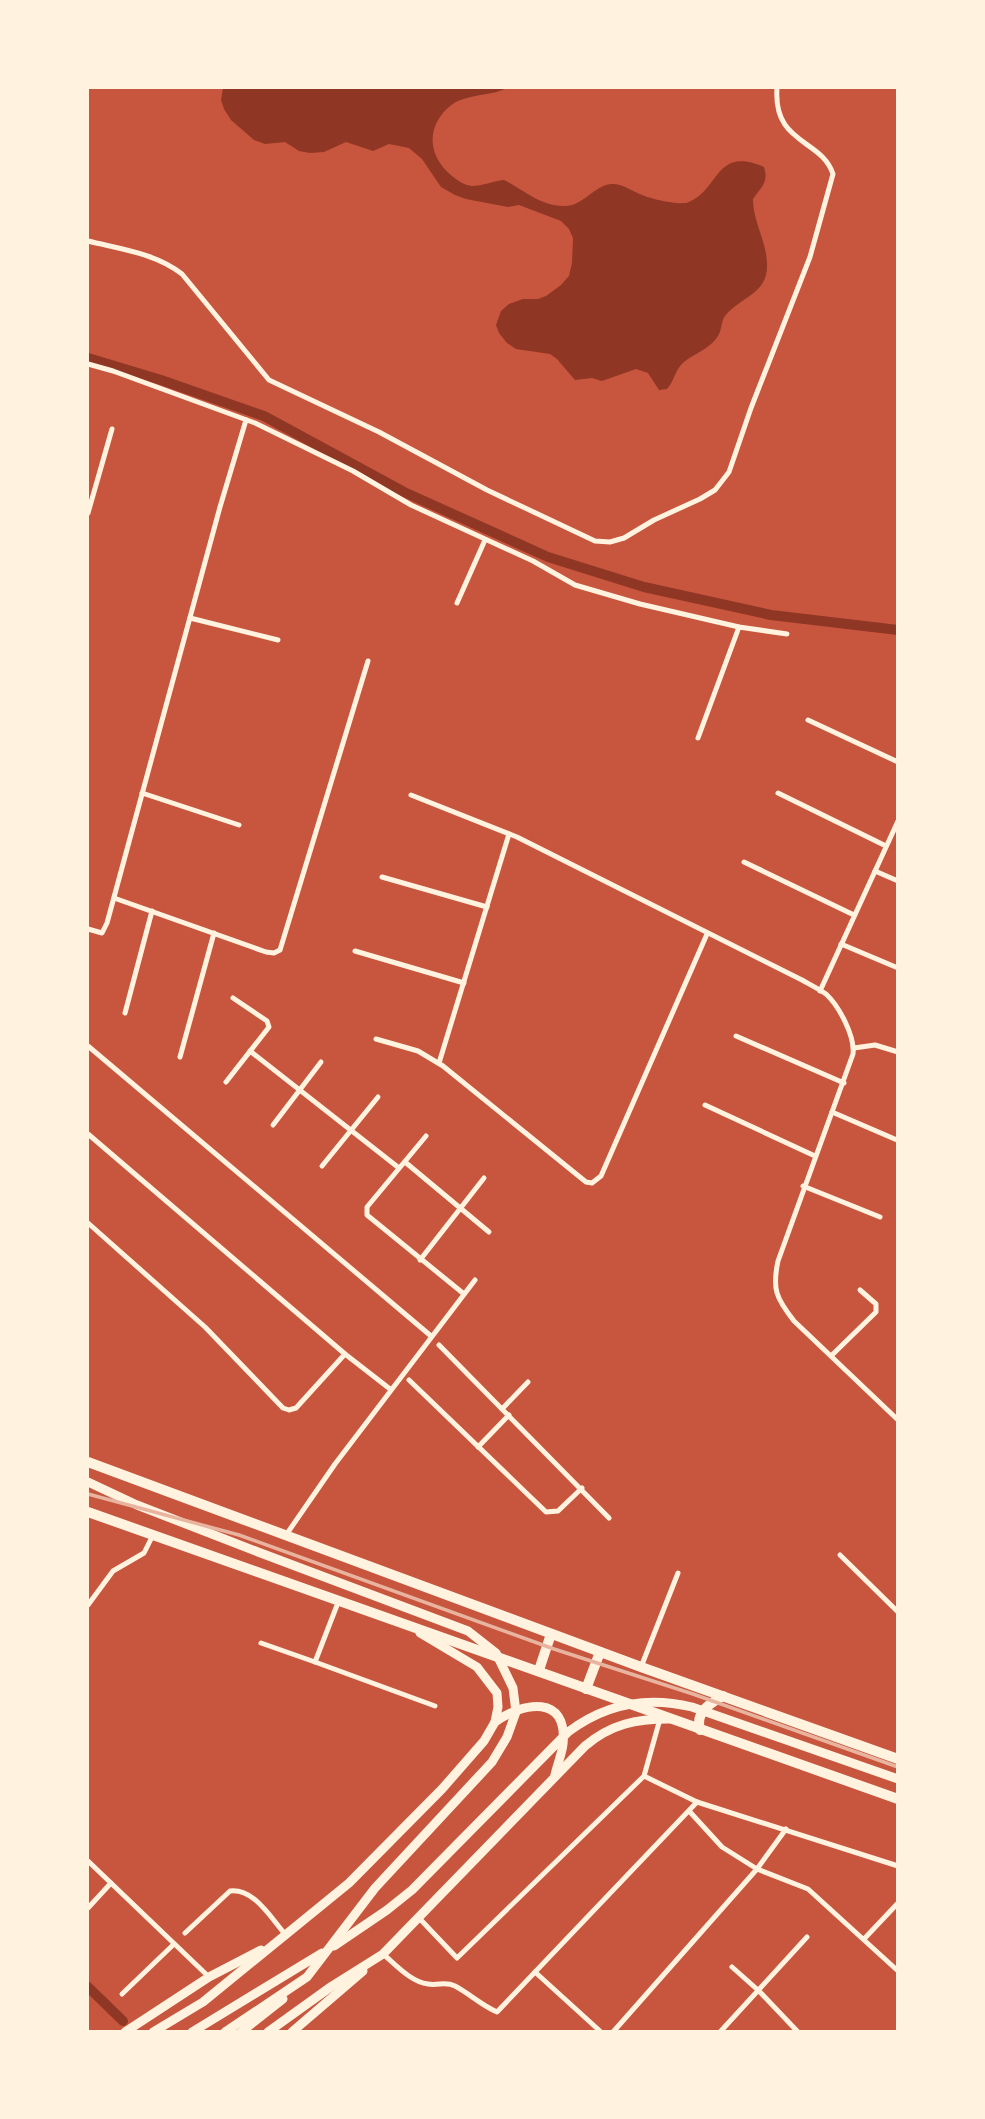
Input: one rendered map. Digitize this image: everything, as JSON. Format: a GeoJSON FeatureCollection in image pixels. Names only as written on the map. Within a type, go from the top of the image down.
{"type":"FeatureCollection","features":[{"type":"Feature","properties":{"kind":"highway"},"geometry":{"type":"LineString","coordinates":[[88,1462],[600,1652],[898,1759]]}},
{"type":"Feature","properties":{"kind":"highway"},"geometry":{"type":"LineString","coordinates":[[88,1512],[898,1799]]}},
{"type":"Feature","properties":{"kind":"highway"},"geometry":{"type":"LineString","coordinates":[[539,1670],[551,1634]]}},
{"type":"Feature","properties":{"kind":"highway"},"geometry":{"type":"LineString","coordinates":[[586,1689],[600,1652]]}},
{"type":"Feature","properties":{"kind":"highway"},"geometry":{"type":"LineString","coordinates":[[700,1730],[698,1723],[701,1712],[723,1696]]}},
{"type":"Feature","properties":{"kind":"main road"},"geometry":{"type":"LineString","coordinates":[[88,1482],[137,1505],[468,1631],[496,1653],[513,1688],[516,1712],[507,1737],[492,1762],[375,1888],[307,1977],[241,2032]]}},
{"type":"Feature","properties":{"kind":"main road"},"geometry":{"type":"LineString","coordinates":[[408,1625],[477,1667],[488,1679],[496,1693],[498,1707],[495,1722]]}},
{"type":"Feature","properties":{"kind":"main road"},"geometry":{"type":"LineString","coordinates":[[192,2032],[387,1910],[433,1869],[551,1748],[584,1720],[601,1712],[639,1702],[674,1703],[714,1714],[898,1779]]}},
{"type":"Feature","properties":{"kind":"main road"},"geometry":{"type":"LineString","coordinates":[[153,2032],[203,2002],[270,1945],[349,1884],[469,1761],[495,1722],[510,1711],[534,1705],[550,1709],[561,1721],[563,1742],[554,1777]]}},
{"type":"Feature","properties":{"kind":"main road"},"geometry":{"type":"LineString","coordinates":[[292,2032],[383,1954],[585,1746],[610,1728],[623,1723],[671,1718]]}},
{"type":"Feature","properties":{"kind":"main road"},"geometry":{"type":"LineString","coordinates":[[124,2032],[209,1977],[270,1945]]}},
{"type":"Feature","properties":{"kind":"main road"},"geometry":{"type":"LineString","coordinates":[[268,2032],[383,1954]]}},
{"type":"Feature","properties":{"kind":"main road"},"geometry":{"type":"LineString","coordinates":[[225,2032],[307,1977]]}},
{"type":"Feature","properties":{"kind":"street"},"geometry":{"type":"LineString","coordinates":[[88,241],[144,254],[171,265],[182,274],[269,380],[595,541],[610,542],[624,538],[654,520],[700,499],[715,490],[729,472],[810,257],[833,174],[829,163],[790,131],[781,118],[776,101],[777,88]]}},
{"type":"Feature","properties":{"kind":"street"},"geometry":{"type":"LineString","coordinates":[[88,364],[246,420],[353,471],[411,505],[597,593],[739,627],[786,634]]}},
{"type":"Feature","properties":{"kind":"street"},"geometry":{"type":"LineString","coordinates":[[88,929],[102,933],[114,898],[246,420]]}},
{"type":"Feature","properties":{"kind":"street"},"geometry":{"type":"LineString","coordinates":[[88,513],[112,429]]}},
{"type":"Feature","properties":{"kind":"street"},"geometry":{"type":"LineString","coordinates":[[457,603],[485,540]]}},
{"type":"Feature","properties":{"kind":"street"},"geometry":{"type":"LineString","coordinates":[[190,618],[278,640]]}},
{"type":"Feature","properties":{"kind":"street"},"geometry":{"type":"LineString","coordinates":[[698,737],[739,627]]}},
{"type":"Feature","properties":{"kind":"street"},"geometry":{"type":"LineString","coordinates":[[114,898],[266,952],[274,953],[280,950],[368,661]]}},
{"type":"Feature","properties":{"kind":"street"},"geometry":{"type":"LineString","coordinates":[[808,720],[898,762]]}},
{"type":"Feature","properties":{"kind":"street"},"geometry":{"type":"LineString","coordinates":[[142,793],[239,825]]}},
{"type":"Feature","properties":{"kind":"street"},"geometry":{"type":"LineString","coordinates":[[778,793],[886,846]]}},
{"type":"Feature","properties":{"kind":"street"},"geometry":{"type":"LineString","coordinates":[[411,795],[509,834],[827,995],[848,1026],[854,1048],[844,1083],[803,1186],[778,1261],[774,1284],[781,1305],[794,1321],[898,1420]]}},
{"type":"Feature","properties":{"kind":"street"},"geometry":{"type":"LineString","coordinates":[[820,991],[898,821]]}},
{"type":"Feature","properties":{"kind":"street"},"geometry":{"type":"LineString","coordinates":[[439,1063],[509,834]]}},
{"type":"Feature","properties":{"kind":"street"},"geometry":{"type":"LineString","coordinates":[[744,862],[854,915]]}},
{"type":"Feature","properties":{"kind":"street"},"geometry":{"type":"LineString","coordinates":[[875,871],[898,881]]}},
{"type":"Feature","properties":{"kind":"street"},"geometry":{"type":"LineString","coordinates":[[382,877],[487,907]]}},
{"type":"Feature","properties":{"kind":"street"},"geometry":{"type":"LineString","coordinates":[[125,1013],[152,911]]}},
{"type":"Feature","properties":{"kind":"street"},"geometry":{"type":"LineString","coordinates":[[180,1058],[214,933]]}},
{"type":"Feature","properties":{"kind":"street"},"geometry":{"type":"LineString","coordinates":[[376,1039],[418,1051],[439,1063],[586,1182],[597,1181],[708,934]]}},
{"type":"Feature","properties":{"kind":"street"},"geometry":{"type":"LineString","coordinates":[[841,944],[898,968]]}},
{"type":"Feature","properties":{"kind":"street"},"geometry":{"type":"LineString","coordinates":[[355,951],[464,983]]}},
{"type":"Feature","properties":{"kind":"street"},"geometry":{"type":"LineString","coordinates":[[226,1082],[269,1027],[268,1023],[233,998]]}},
{"type":"Feature","properties":{"kind":"street"},"geometry":{"type":"LineString","coordinates":[[736,1036],[844,1083]]}},
{"type":"Feature","properties":{"kind":"street"},"geometry":{"type":"LineString","coordinates":[[854,1048],[875,1045],[898,1052]]}},
{"type":"Feature","properties":{"kind":"street"},"geometry":{"type":"LineString","coordinates":[[88,1046],[431,1336]]}},
{"type":"Feature","properties":{"kind":"street"},"geometry":{"type":"LineString","coordinates":[[250,1051],[399,1168]]}},
{"type":"Feature","properties":{"kind":"street"},"geometry":{"type":"LineString","coordinates":[[273,1125],[321,1062]]}},
{"type":"Feature","properties":{"kind":"street"},"geometry":{"type":"LineString","coordinates":[[322,1167],[378,1097]]}},
{"type":"Feature","properties":{"kind":"street"},"geometry":{"type":"LineString","coordinates":[[705,1105],[814,1157]]}},
{"type":"Feature","properties":{"kind":"street"},"geometry":{"type":"LineString","coordinates":[[832,1112],[897,1140]]}},
{"type":"Feature","properties":{"kind":"street"},"geometry":{"type":"LineString","coordinates":[[88,1134],[345,1354],[390,1389]]}},
{"type":"Feature","properties":{"kind":"street"},"geometry":{"type":"LineString","coordinates":[[426,1136],[367,1208],[367,1215],[464,1294]]}},
{"type":"Feature","properties":{"kind":"street"},"geometry":{"type":"LineString","coordinates":[[405,1162],[489,1232]]}},
{"type":"Feature","properties":{"kind":"street"},"geometry":{"type":"LineString","coordinates":[[421,1260],[484,1178]]}},
{"type":"Feature","properties":{"kind":"street"},"geometry":{"type":"LineString","coordinates":[[803,1186],[880,1217]]}},
{"type":"Feature","properties":{"kind":"street"},"geometry":{"type":"LineString","coordinates":[[88,1223],[197,1319],[283,1408],[296,1408],[345,1354]]}},
{"type":"Feature","properties":{"kind":"street"},"geometry":{"type":"LineString","coordinates":[[286,1535],[390,1389],[475,1280]]}},
{"type":"Feature","properties":{"kind":"street"},"geometry":{"type":"LineString","coordinates":[[831,1356],[876,1312],[876,1304],[860,1290]]}},
{"type":"Feature","properties":{"kind":"street"},"geometry":{"type":"LineString","coordinates":[[439,1345],[609,1518]]}},
{"type":"Feature","properties":{"kind":"street"},"geometry":{"type":"LineString","coordinates":[[409,1380],[546,1512],[558,1511],[582,1488]]}},
{"type":"Feature","properties":{"kind":"street"},"geometry":{"type":"LineString","coordinates":[[502,1409],[528,1382]]}},
{"type":"Feature","properties":{"kind":"street"},"geometry":{"type":"LineString","coordinates":[[478,1447],[509,1415]]}},
{"type":"Feature","properties":{"kind":"street"},"geometry":{"type":"LineString","coordinates":[[88,1605],[113,1571],[144,1553],[153,1535]]}},
{"type":"Feature","properties":{"kind":"street"},"geometry":{"type":"LineString","coordinates":[[840,1555],[898,1612]]}},
{"type":"Feature","properties":{"kind":"street"},"geometry":{"type":"LineString","coordinates":[[641,1667],[677,1573]]}},
{"type":"Feature","properties":{"kind":"street"},"geometry":{"type":"LineString","coordinates":[[315,1662],[338,1600]]}},
{"type":"Feature","properties":{"kind":"street"},"geometry":{"type":"LineString","coordinates":[[261,1643],[435,1706]]}},
{"type":"Feature","properties":{"kind":"street"},"geometry":{"type":"LineString","coordinates":[[419,1918],[457,1958],[644,1776],[660,1718]]}},
{"type":"Feature","properties":{"kind":"street"},"geometry":{"type":"LineString","coordinates":[[644,1776],[697,1802],[898,1866]]}},
{"type":"Feature","properties":{"kind":"street"},"geometry":{"type":"LineString","coordinates":[[383,1954],[417,1982],[432,1985],[443,1982],[453,1985],[497,2012],[697,1802]]}},
{"type":"Feature","properties":{"kind":"street"},"geometry":{"type":"LineString","coordinates":[[690,1812],[722,1847],[757,1869],[808,1889],[898,1971]]}},
{"type":"Feature","properties":{"kind":"street"},"geometry":{"type":"LineString","coordinates":[[613,2032],[757,1869],[786,1829]]}},
{"type":"Feature","properties":{"kind":"street"},"geometry":{"type":"LineString","coordinates":[[88,1861],[209,1977]]}},
{"type":"Feature","properties":{"kind":"street"},"geometry":{"type":"LineString","coordinates":[[88,1908],[111,1884]]}},
{"type":"Feature","properties":{"kind":"street"},"geometry":{"type":"LineString","coordinates":[[185,1933],[230,1891],[237,1890],[252,1897],[285,1934]]}},
{"type":"Feature","properties":{"kind":"street"},"geometry":{"type":"LineString","coordinates":[[863,1939],[898,1903]]}},
{"type":"Feature","properties":{"kind":"street"},"geometry":{"type":"LineString","coordinates":[[891,1910],[898,1915]]}},
{"type":"Feature","properties":{"kind":"street"},"geometry":{"type":"LineString","coordinates":[[720,2032],[807,1937]]}},
{"type":"Feature","properties":{"kind":"street"},"geometry":{"type":"LineString","coordinates":[[122,1994],[174,1944]]}},
{"type":"Feature","properties":{"kind":"street"},"geometry":{"type":"LineString","coordinates":[[732,1967],[798,2032]]}},
{"type":"Feature","properties":{"kind":"street"},"geometry":{"type":"LineString","coordinates":[[535,1972],[601,2032]]}},
{"type":"Feature","properties":{"kind":"shaded area"},"geometry":{"type":"Polygon","coordinates":[[[223,88],[507,88],[464,99],[450,106],[436,123],[433,132],[434,151],[444,168],[464,184],[476,186],[504,180],[539,200],[555,205],[576,203],[599,188],[611,184],[652,198],[685,203],[699,196],[727,165],[748,162],[764,167],[765,181],[753,199],[767,259],[765,277],[757,290],[725,316],[715,340],[681,365],[667,389],[659,390],[648,373],[636,369],[602,381],[592,378],[575,380],[550,354],[516,349],[507,343],[496,325],[501,311],[509,304],[546,296],[569,276],[573,238],[561,221],[519,205],[508,207],[455,195],[441,187],[422,159],[409,148],[389,144],[373,151],[346,142],[324,152],[310,153],[299,151],[285,142],[265,144],[254,140],[231,120],[224,109],[221,100],[223,88]]]}},
{"type":"Feature","properties":{"kind":"waterway"},"geometry":{"type":"LineString","coordinates":[[88,358],[264,416],[404,492],[548,557],[644,587],[771,615],[898,630]]}},
{"type":"Feature","properties":{"kind":"waterway"},"geometry":{"type":"LineString","coordinates":[[88,1987],[123,2021]]}},
{"type":"Feature","properties":{"kind":"railway"},"geometry":{"type":"LineString","coordinates":[[88,1494],[239,1535],[554,1649],[693,1694],[898,1767]]}}]}
